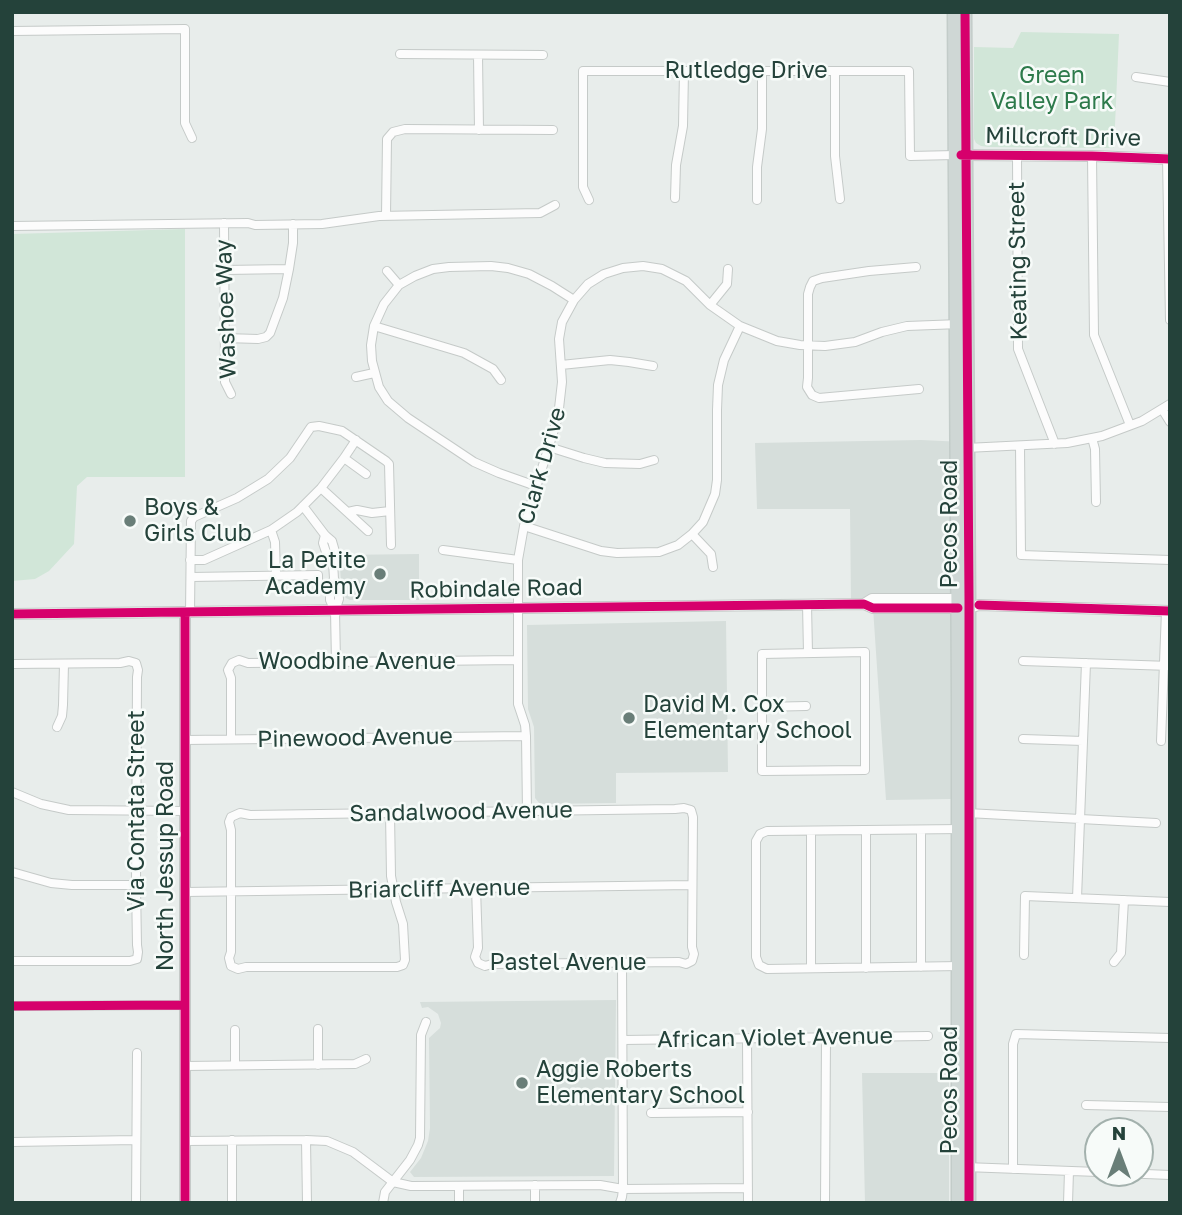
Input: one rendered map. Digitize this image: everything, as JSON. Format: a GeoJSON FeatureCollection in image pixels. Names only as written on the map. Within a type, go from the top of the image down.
{"type":"FeatureCollection","features":[{"type":"Feature","properties":{"kind":"main road"},"geometry":{"type":"LineString","coordinates":[[954,12],[961,155]]}},
{"type":"Feature","properties":{"kind":"main road","name":"Pecos Road"},"geometry":{"type":"LineString","coordinates":[[963,813],[969,726],[962,449],[961,155],[965,12]]}},
{"type":"Feature","properties":{"kind":"main road","name":"Pecos Road"},"geometry":{"type":"LineString","coordinates":[[961,155],[956,212],[962,324]]}},
{"type":"Feature","properties":{"kind":"main road","name":"Pecos Road"},"geometry":{"type":"LineString","coordinates":[[958,1203],[963,1168],[963,813],[958,699],[967,604]]}},
{"type":"Feature","properties":{"kind":"main road"},"geometry":{"type":"LineString","coordinates":[[958,699],[962,700],[969,726]]}},
{"type":"Feature","properties":{"kind":"main road","name":"Pecos Road"},"geometry":{"type":"LineString","coordinates":[[963,1168],[969,1203]]}},
{"type":"Feature","properties":{"kind":"street"},"geometry":{"type":"LineString","coordinates":[[12,32],[185,29],[185,122],[192,138]]}},
{"type":"Feature","properties":{"kind":"street"},"geometry":{"type":"LineString","coordinates":[[400,54],[543,55]]}},
{"type":"Feature","properties":{"kind":"street"},"geometry":{"type":"LineString","coordinates":[[478,55],[479,130]]}},
{"type":"Feature","properties":{"kind":"street","name":"Rutledge Drive"},"geometry":{"type":"LineString","coordinates":[[589,200],[583,187],[583,71],[909,71],[909,156]]}},
{"type":"Feature","properties":{"kind":"street"},"geometry":{"type":"LineString","coordinates":[[675,198],[676,165],[683,126],[684,71]]}},
{"type":"Feature","properties":{"kind":"street"},"geometry":{"type":"LineString","coordinates":[[757,200],[757,167],[762,129],[762,71]]}},
{"type":"Feature","properties":{"kind":"street"},"geometry":{"type":"LineString","coordinates":[[835,71],[835,156],[840,199]]}},
{"type":"Feature","properties":{"kind":"street"},"geometry":{"type":"LineString","coordinates":[[1136,77],[1170,82]]}},
{"type":"Feature","properties":{"kind":"street"},"geometry":{"type":"LineString","coordinates":[[386,216],[387,139],[393,132],[405,129],[553,130]]}},
{"type":"Feature","properties":{"kind":"street","name":"Millcroft Drive"},"geometry":{"type":"LineString","coordinates":[[909,156],[1017,155],[1168,159]]}},
{"type":"Feature","properties":{"kind":"street","name":"Keating Street"},"geometry":{"type":"LineString","coordinates":[[1017,155],[1018,349],[1055,444]]}},
{"type":"Feature","properties":{"kind":"street"},"geometry":{"type":"LineString","coordinates":[[1092,156],[1094,335],[1130,425]]}},
{"type":"Feature","properties":{"kind":"street"},"geometry":{"type":"LineString","coordinates":[[1168,159],[1170,320]]}},
{"type":"Feature","properties":{"kind":"street"},"geometry":{"type":"LineString","coordinates":[[12,226],[322,224],[386,216],[540,213],[555,205]]}},
{"type":"Feature","properties":{"kind":"street","name":"Washoe Way"},"geometry":{"type":"LineString","coordinates":[[224,223],[225,382],[231,394]]}},
{"type":"Feature","properties":{"kind":"street"},"geometry":{"type":"LineString","coordinates":[[225,338],[258,339],[266,337],[273,328],[289,269],[293,224]]}},
{"type":"Feature","properties":{"kind":"street"},"geometry":{"type":"LineString","coordinates":[[536,486],[474,462],[408,418],[388,401],[374,373],[371,345],[373,326],[384,304],[399,285],[433,269],[491,266],[508,268],[529,274],[574,300]]}},
{"type":"Feature","properties":{"kind":"street","name":"Clark Drive"},"geometry":{"type":"LineString","coordinates":[[527,812],[526,736],[518,704],[518,560],[524,526],[558,417],[561,400],[559,339],[562,322],[574,300],[588,284],[604,274],[623,268],[643,266],[662,269],[686,281],[710,305],[740,326],[777,341],[809,346],[855,342],[907,326],[962,324]]}},
{"type":"Feature","properties":{"kind":"street"},"geometry":{"type":"LineString","coordinates":[[916,267],[869,271],[813,281],[808,295],[807,387],[812,395],[819,398],[919,389]]}},
{"type":"Feature","properties":{"kind":"street"},"geometry":{"type":"LineString","coordinates":[[225,270],[289,269]]}},
{"type":"Feature","properties":{"kind":"street"},"geometry":{"type":"LineString","coordinates":[[710,305],[727,284],[728,269]]}},
{"type":"Feature","properties":{"kind":"street"},"geometry":{"type":"LineString","coordinates":[[387,271],[399,285]]}},
{"type":"Feature","properties":{"kind":"street"},"geometry":{"type":"LineString","coordinates":[[373,326],[464,353],[493,369],[501,380]]}},
{"type":"Feature","properties":{"kind":"street"},"geometry":{"type":"LineString","coordinates":[[524,526],[617,554],[659,552],[678,545],[692,534],[704,522],[715,495],[718,385],[724,360],[740,326]]}},
{"type":"Feature","properties":{"kind":"street"},"geometry":{"type":"LineString","coordinates":[[561,365],[610,360],[653,366]]}},
{"type":"Feature","properties":{"kind":"street"},"geometry":{"type":"LineString","coordinates":[[356,377],[374,373]]}},
{"type":"Feature","properties":{"kind":"street"},"geometry":{"type":"LineString","coordinates":[[962,449],[1055,444],[1092,438],[1142,421],[1166,407],[1170,422]]}},
{"type":"Feature","properties":{"kind":"street"},"geometry":{"type":"LineString","coordinates":[[187,613],[191,577],[191,521],[268,479],[290,458],[312,427],[342,431],[389,464],[391,545]]}},
{"type":"Feature","properties":{"kind":"street"},"geometry":{"type":"LineString","coordinates":[[1092,438],[1095,449],[1096,502]]}},
{"type":"Feature","properties":{"kind":"street"},"geometry":{"type":"LineString","coordinates":[[190,560],[204,560],[271,530],[303,506],[321,488],[356,440]]}},
{"type":"Feature","properties":{"kind":"street"},"geometry":{"type":"LineString","coordinates":[[1020,446],[1021,555],[1170,560]]}},
{"type":"Feature","properties":{"kind":"street"},"geometry":{"type":"LineString","coordinates":[[549,447],[605,463],[640,464],[654,460]]}},
{"type":"Feature","properties":{"kind":"street"},"geometry":{"type":"LineString","coordinates":[[344,458],[366,474]]}},
{"type":"Feature","properties":{"kind":"street"},"geometry":{"type":"LineString","coordinates":[[321,488],[368,531]]}},
{"type":"Feature","properties":{"kind":"street"},"geometry":{"type":"LineString","coordinates":[[303,506],[332,541],[336,555],[333,562],[334,579],[330,587],[330,600],[335,611],[336,663]]}},
{"type":"Feature","properties":{"kind":"street"},"geometry":{"type":"LineString","coordinates":[[348,512],[390,512]]}},
{"type":"Feature","properties":{"kind":"street"},"geometry":{"type":"LineString","coordinates":[[271,530],[275,542],[276,576]]}},
{"type":"Feature","properties":{"kind":"street"},"geometry":{"type":"LineString","coordinates":[[692,534],[710,554],[713,567]]}},
{"type":"Feature","properties":{"kind":"street"},"geometry":{"type":"LineString","coordinates":[[443,550],[518,560]]}},
{"type":"Feature","properties":{"kind":"street"},"geometry":{"type":"LineString","coordinates":[[191,577],[318,575],[318,580]]}},
{"type":"Feature","properties":{"kind":"street","name":"Robindale Road"},"geometry":{"type":"LineString","coordinates":[[12,614],[864,604],[872,599],[1168,611]]}},
{"type":"Feature","properties":{"kind":"street"},"geometry":{"type":"LineString","coordinates":[[807,604],[808,653]]}},
{"type":"Feature","properties":{"kind":"street"},"geometry":{"type":"LineString","coordinates":[[1161,741],[1168,611]]}},
{"type":"Feature","properties":{"kind":"street","name":"North Jessup Road"},"geometry":{"type":"LineString","coordinates":[[185,1203],[187,613]]}},
{"type":"Feature","properties":{"kind":"street"},"geometry":{"type":"LineString","coordinates":[[865,652],[865,770],[762,771],[762,654],[808,653],[865,652]]}},
{"type":"Feature","properties":{"kind":"street","name":"Woodbine Avenue"},"geometry":{"type":"LineString","coordinates":[[231,739],[231,678],[228,670],[232,663],[239,660],[248,663],[336,663],[518,660]]}},
{"type":"Feature","properties":{"kind":"street","name":"Via Contata Street"},"geometry":{"type":"LineString","coordinates":[[12,961],[130,961],[136,959],[138,953],[138,670],[136,663],[129,661],[64,664]]}},
{"type":"Feature","properties":{"kind":"street"},"geometry":{"type":"LineString","coordinates":[[1023,661],[1167,666]]}},
{"type":"Feature","properties":{"kind":"street"},"geometry":{"type":"LineString","coordinates":[[1077,898],[1086,663]]}},
{"type":"Feature","properties":{"kind":"street"},"geometry":{"type":"LineString","coordinates":[[12,664],[64,664],[62,716],[57,726]]}},
{"type":"Feature","properties":{"kind":"street"},"geometry":{"type":"LineString","coordinates":[[762,707],[806,706]]}},
{"type":"Feature","properties":{"kind":"street","name":"Pinewood Avenue"},"geometry":{"type":"LineString","coordinates":[[185,740],[526,736]]}},
{"type":"Feature","properties":{"kind":"street"},"geometry":{"type":"LineString","coordinates":[[1023,739],[1083,741]]}},
{"type":"Feature","properties":{"kind":"street"},"geometry":{"type":"LineString","coordinates":[[12,792],[41,804],[69,810],[185,811]]}},
{"type":"Feature","properties":{"kind":"street","name":"Sandalwood Avenue"},"geometry":{"type":"LineString","coordinates":[[231,891],[229,822],[231,817],[240,813],[390,814],[684,808],[691,810],[693,817],[692,885]]}},
{"type":"Feature","properties":{"kind":"street"},"geometry":{"type":"LineString","coordinates":[[963,813],[1156,823]]}},
{"type":"Feature","properties":{"kind":"street"},"geometry":{"type":"LineString","coordinates":[[231,891],[231,966],[238,969],[403,965],[403,924],[391,876],[390,814]]}},
{"type":"Feature","properties":{"kind":"street"},"geometry":{"type":"LineString","coordinates":[[963,829],[767,831],[760,834],[756,856],[756,957],[759,965],[767,969],[963,966]]}},
{"type":"Feature","properties":{"kind":"street"},"geometry":{"type":"LineString","coordinates":[[866,830],[866,968]]}},
{"type":"Feature","properties":{"kind":"street"},"geometry":{"type":"LineString","coordinates":[[922,830],[922,967]]}},
{"type":"Feature","properties":{"kind":"street"},"geometry":{"type":"LineString","coordinates":[[811,831],[811,968]]}},
{"type":"Feature","properties":{"kind":"street"},"geometry":{"type":"LineString","coordinates":[[12,873],[51,883],[136,885]]}},
{"type":"Feature","properties":{"kind":"street","name":"Briarcliff Avenue"},"geometry":{"type":"LineString","coordinates":[[185,891],[692,885]]}},
{"type":"Feature","properties":{"kind":"street","name":"Pastel Avenue"},"geometry":{"type":"LineString","coordinates":[[477,888],[478,948],[475,957],[478,963],[485,966],[685,964],[692,961],[694,954],[692,885]]}},
{"type":"Feature","properties":{"kind":"street"},"geometry":{"type":"LineString","coordinates":[[1024,955],[1024,896],[1170,902]]}},
{"type":"Feature","properties":{"kind":"street"},"geometry":{"type":"LineString","coordinates":[[1114,962],[1121,953],[1124,900]]}},
{"type":"Feature","properties":{"kind":"street"},"geometry":{"type":"LineString","coordinates":[[620,1203],[623,1189],[622,963]]}},
{"type":"Feature","properties":{"kind":"street"},"geometry":{"type":"LineString","coordinates":[[12,1006],[185,1005]]}},
{"type":"Feature","properties":{"kind":"street"},"geometry":{"type":"LineString","coordinates":[[383,1203],[386,1192],[415,1153],[420,1138],[421,1035],[426,1022]]}},
{"type":"Feature","properties":{"kind":"street"},"geometry":{"type":"LineString","coordinates":[[318,1029],[318,1065]]}},
{"type":"Feature","properties":{"kind":"street"},"geometry":{"type":"LineString","coordinates":[[235,1030],[235,1065]]}},
{"type":"Feature","properties":{"kind":"street"},"geometry":{"type":"LineString","coordinates":[[1013,1170],[1013,1044],[1016,1034],[1170,1038]]}},
{"type":"Feature","properties":{"kind":"street","name":"African Violet Avenue"},"geometry":{"type":"LineString","coordinates":[[623,1040],[928,1036]]}},
{"type":"Feature","properties":{"kind":"street"},"geometry":{"type":"LineString","coordinates":[[747,1038],[748,1203]]}},
{"type":"Feature","properties":{"kind":"street"},"geometry":{"type":"LineString","coordinates":[[825,1038],[825,1203]]}},
{"type":"Feature","properties":{"kind":"street"},"geometry":{"type":"LineString","coordinates":[[136,1203],[137,1053]]}},
{"type":"Feature","properties":{"kind":"street"},"geometry":{"type":"LineString","coordinates":[[185,1066],[355,1064],[366,1059]]}},
{"type":"Feature","properties":{"kind":"street"},"geometry":{"type":"LineString","coordinates":[[1086,1105],[1170,1107]]}},
{"type":"Feature","properties":{"kind":"street"},"geometry":{"type":"LineString","coordinates":[[650,1113],[748,1112]]}},
{"type":"Feature","properties":{"kind":"street"},"geometry":{"type":"LineString","coordinates":[[12,1142],[136,1140]]}},
{"type":"Feature","properties":{"kind":"street"},"geometry":{"type":"LineString","coordinates":[[232,1140],[232,1203]]}},
{"type":"Feature","properties":{"kind":"street"},"geometry":{"type":"LineString","coordinates":[[306,1140],[307,1203]]}},
{"type":"Feature","properties":{"kind":"street"},"geometry":{"type":"LineString","coordinates":[[185,1141],[327,1142],[346,1148],[393,1182],[411,1186],[600,1185],[623,1189],[748,1188]]}},
{"type":"Feature","properties":{"kind":"street"},"geometry":{"type":"LineString","coordinates":[[963,1168],[1084,1172]]}},
{"type":"Feature","properties":{"kind":"street"},"geometry":{"type":"LineString","coordinates":[[1068,1203],[1069,1171]]}},
{"type":"Feature","properties":{"kind":"street"},"geometry":{"type":"LineString","coordinates":[[535,1185],[535,1203]]}},
{"type":"Feature","properties":{"kind":"street"},"geometry":{"type":"LineString","coordinates":[[459,1186],[459,1203]]}},
{"type":"Feature","properties":{"kind":"shaded area"},"geometry":{"type":"Polygon","coordinates":[[[921,440],[964,442],[965,604],[851,602],[850,509],[757,509],[755,443],[921,440]]]}},
{"type":"Feature","properties":{"kind":"shaded area","name":"La Petite Academy"},"geometry":{"type":"Polygon","coordinates":[[[419,554],[419,600],[350,600],[342,593],[339,555],[419,554]]]}},
{"type":"Feature","properties":{"kind":"shaded area"},"geometry":{"type":"Polygon","coordinates":[[[873,608],[966,608],[965,796],[950,799],[886,800],[873,608]]]}},
{"type":"Feature","properties":{"kind":"shaded area","name":"David M. Cox Elementary School"},"geometry":{"type":"Polygon","coordinates":[[[726,621],[728,772],[616,773],[616,803],[540,804],[535,798],[534,727],[528,709],[527,625],[726,621]]]}},
{"type":"Feature","properties":{"kind":"shaded area","name":"Aggie Roberts Elementary School"},"geometry":{"type":"Polygon","coordinates":[[[616,1000],[614,1176],[414,1177],[410,1172],[421,1158],[430,1128],[429,1038],[440,1028],[441,1023],[438,1014],[428,1007],[422,1008],[420,1002],[616,1000]]]}},
{"type":"Feature","properties":{"kind":"shaded area"},"geometry":{"type":"Polygon","coordinates":[[[862,1073],[949,1073],[949,1203],[865,1203],[862,1073]]]}},
{"type":"Feature","properties":{"kind":"green space","name":"Green Valley Park"},"geometry":{"type":"Polygon","coordinates":[[[1021,32],[1119,34],[1114,148],[989,147],[976,143],[974,47],[1013,48],[1021,32]]]}},
{"type":"Feature","properties":{"kind":"green space"},"geometry":{"type":"Polygon","coordinates":[[[185,229],[185,477],[87,477],[77,486],[74,544],[49,571],[35,579],[12,581],[12,234],[185,229]]]}},
{"type":"Feature","properties":{"kind":"cycle path"},"geometry":{"type":"LineString","coordinates":[[965,12],[969,1203]]}},
{"type":"Feature","properties":{"kind":"cycle path"},"geometry":{"type":"LineString","coordinates":[[961,155],[1170,159]]}},
{"type":"Feature","properties":{"kind":"cycle path"},"geometry":{"type":"LineString","coordinates":[[12,614],[864,604],[873,608],[958,608]]}},
{"type":"Feature","properties":{"kind":"cycle path"},"geometry":{"type":"LineString","coordinates":[[979,605],[1170,611]]}},
{"type":"Feature","properties":{"kind":"cycle path"},"geometry":{"type":"LineString","coordinates":[[185,613],[185,1203]]}},
{"type":"Feature","properties":{"kind":"cycle path"},"geometry":{"type":"LineString","coordinates":[[12,1006],[185,1005]]}},
{"type":"Feature","properties":{"kind":"place","name":"Boys & Girls Club"},"geometry":{"type":"Point","coordinates":[130,521]}},
{"type":"Feature","properties":{"kind":"place","name":"La Petite Academy"},"geometry":{"type":"Point","coordinates":[380,574]}},
{"type":"Feature","properties":{"kind":"place","name":"David M. Cox Elementary School"},"geometry":{"type":"Point","coordinates":[629,718]}},
{"type":"Feature","properties":{"kind":"place","name":"Aggie Roberts Elementary School"},"geometry":{"type":"Point","coordinates":[522,1083]}}]}
